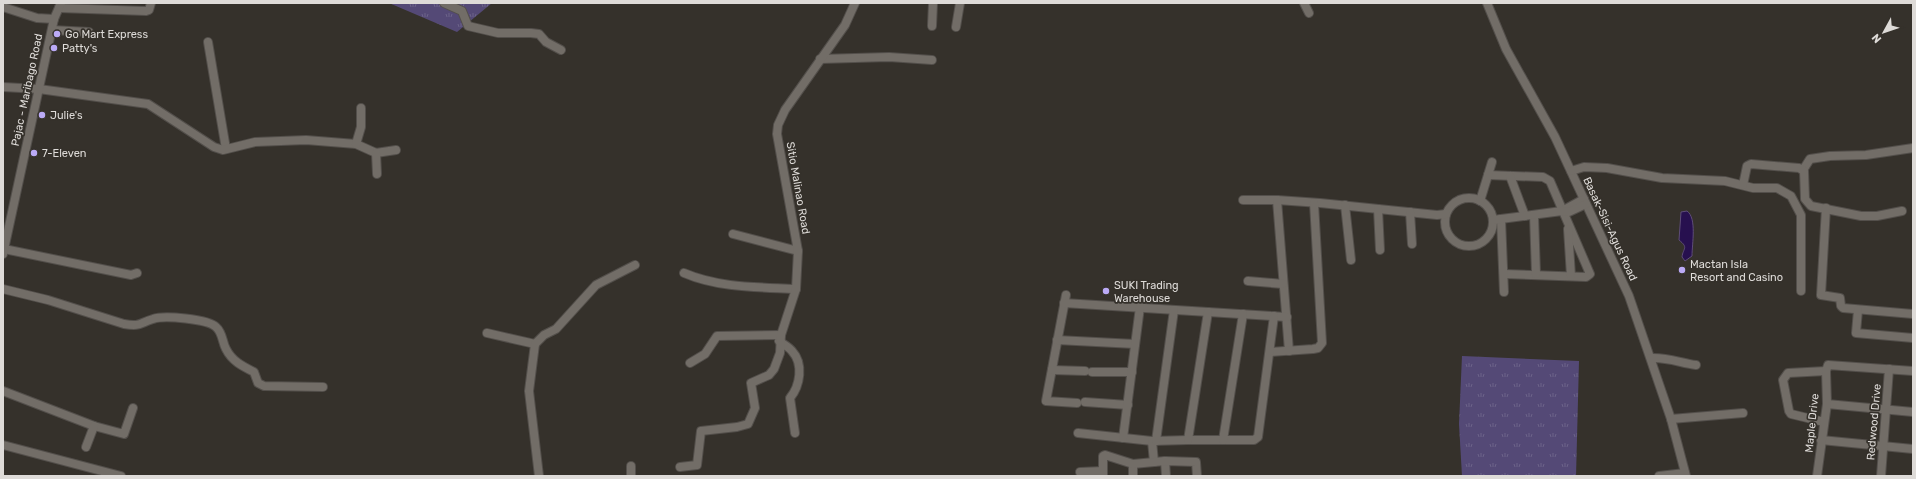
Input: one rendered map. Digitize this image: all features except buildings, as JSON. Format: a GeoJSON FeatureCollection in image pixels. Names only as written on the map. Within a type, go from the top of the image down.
{"type":"FeatureCollection","features":[{"type":"Feature","properties":{"kind":"street"},"geometry":{"type":"LineString","coordinates":[[60,5],[146,11],[151,3]]}},
{"type":"Feature","properties":{"kind":"street"},"geometry":{"type":"LineString","coordinates":[[444,3],[462,11],[468,26],[498,34],[539,34],[546,42],[561,50]]}},
{"type":"Feature","properties":{"kind":"street","name":"Sitio Malinao Road"},"geometry":{"type":"LineString","coordinates":[[680,467],[697,465],[701,431],[737,427],[748,424],[755,408],[751,383],[769,375],[774,369],[780,353],[780,338],[796,289],[798,252],[777,134],[778,125],[785,110],[845,25],[854,3]]}},
{"type":"Feature","properties":{"kind":"street"},"geometry":{"type":"LineString","coordinates":[[932,26],[933,3]]}},
{"type":"Feature","properties":{"kind":"street"},"geometry":{"type":"LineString","coordinates":[[956,27],[960,3]]}},
{"type":"Feature","properties":{"kind":"street"},"geometry":{"type":"LineString","coordinates":[[1304,3],[1309,13]]}},
{"type":"Feature","properties":{"kind":"street","name":"Basak-Sisi-Agus Road"},"geometry":{"type":"LineString","coordinates":[[1487,3],[1506,49],[1555,137],[1629,296],[1671,419],[1685,475]]}},
{"type":"Feature","properties":{"kind":"street","name":"Pajac - Maribago Road"},"geometry":{"type":"LineString","coordinates":[[4,246],[54,19],[60,5]]}},
{"type":"Feature","properties":{"kind":"street"},"geometry":{"type":"LineString","coordinates":[[3,6],[30,16],[54,19]]}},
{"type":"Feature","properties":{"kind":"street"},"geometry":{"type":"LineString","coordinates":[[52,30],[89,32]]}},
{"type":"Feature","properties":{"kind":"street"},"geometry":{"type":"LineString","coordinates":[[208,42],[226,149]]}},
{"type":"Feature","properties":{"kind":"street"},"geometry":{"type":"LineString","coordinates":[[820,59],[889,57],[932,60]]}},
{"type":"Feature","properties":{"kind":"street"},"geometry":{"type":"LineString","coordinates":[[3,87],[39,89],[148,104],[214,147],[222,150],[255,142],[276,140],[306,140],[356,144],[376,153],[396,150]]}},
{"type":"Feature","properties":{"kind":"street"},"geometry":{"type":"LineString","coordinates":[[356,144],[361,127],[361,108]]}},
{"type":"Feature","properties":{"kind":"street"},"geometry":{"type":"LineString","coordinates":[[1803,170],[1810,159],[1830,156],[1866,155],[1913,148]]}},
{"type":"Feature","properties":{"kind":"street"},"geometry":{"type":"LineString","coordinates":[[376,153],[377,174]]}},
{"type":"Feature","properties":{"kind":"street"},"geometry":{"type":"LineString","coordinates":[[1480,200],[1492,162]]}},
{"type":"Feature","properties":{"kind":"street"},"geometry":{"type":"LineString","coordinates":[[1743,185],[1747,166],[1750,164],[1803,170]]}},
{"type":"Feature","properties":{"kind":"street"},"geometry":{"type":"LineString","coordinates":[[1571,171],[1584,168],[1607,168],[1662,178],[1725,181],[1753,188],[1777,188],[1787,192],[1799,207],[1801,215],[1801,292]]}},
{"type":"Feature","properties":{"kind":"street"},"geometry":{"type":"LineString","coordinates":[[1803,170],[1805,175],[1805,199],[1808,204],[1861,216],[1877,216],[1902,211]]}},
{"type":"Feature","properties":{"kind":"street"},"geometry":{"type":"LineString","coordinates":[[1488,175],[1547,178],[1550,181],[1567,224],[1590,271],[1590,274],[1586,277],[1504,274]]}},
{"type":"Feature","properties":{"kind":"street"},"geometry":{"type":"LineString","coordinates":[[1510,176],[1525,216]]}},
{"type":"Feature","properties":{"kind":"street"},"geometry":{"type":"LineString","coordinates":[[1497,219],[1488,236],[1480,243],[1469,246],[1458,243],[1449,236],[1445,225],[1446,214],[1453,204],[1460,200],[1472,198],[1480,200],[1489,208],[1497,219],[1504,274],[1504,292]]}},
{"type":"Feature","properties":{"kind":"street"},"geometry":{"type":"LineString","coordinates":[[1243,200],[1277,200],[1446,214]]}},
{"type":"Feature","properties":{"kind":"street"},"geometry":{"type":"LineString","coordinates":[[1277,200],[1289,351]]}},
{"type":"Feature","properties":{"kind":"street"},"geometry":{"type":"LineString","coordinates":[[1497,219],[1562,211],[1585,201]]}},
{"type":"Feature","properties":{"kind":"street"},"geometry":{"type":"LineString","coordinates":[[1270,352],[1318,348],[1322,343],[1314,203]]}},
{"type":"Feature","properties":{"kind":"street"},"geometry":{"type":"LineString","coordinates":[[1345,205],[1351,260]]}},
{"type":"Feature","properties":{"kind":"street"},"geometry":{"type":"LineString","coordinates":[[1826,208],[1821,295],[1839,297],[1841,299],[1842,307],[1858,310],[1913,314]]}},
{"type":"Feature","properties":{"kind":"street"},"geometry":{"type":"LineString","coordinates":[[1378,209],[1380,250]]}},
{"type":"Feature","properties":{"kind":"street"},"geometry":{"type":"LineString","coordinates":[[1410,212],[1412,244]]}},
{"type":"Feature","properties":{"kind":"street"},"geometry":{"type":"LineString","coordinates":[[1534,215],[1536,274]]}},
{"type":"Feature","properties":{"kind":"street"},"geometry":{"type":"LineString","coordinates":[[1567,224],[1571,276]]}},
{"type":"Feature","properties":{"kind":"street"},"geometry":{"type":"LineString","coordinates":[[733,234],[798,252]]}},
{"type":"Feature","properties":{"kind":"street"},"geometry":{"type":"LineString","coordinates":[[4,246],[132,275],[137,273]]}},
{"type":"Feature","properties":{"kind":"street"},"geometry":{"type":"LineString","coordinates":[[539,476],[529,391],[535,344],[544,334],[556,329],[596,284],[635,265]]}},
{"type":"Feature","properties":{"kind":"street"},"geometry":{"type":"LineString","coordinates":[[684,273],[703,281],[796,289]]}},
{"type":"Feature","properties":{"kind":"street"},"geometry":{"type":"LineString","coordinates":[[1248,281],[1283,284]]}},
{"type":"Feature","properties":{"kind":"street"},"geometry":{"type":"LineString","coordinates":[[3,289],[48,300],[124,324],[135,326],[153,319],[167,318],[198,320],[215,326],[221,333],[225,349],[235,362],[254,372],[258,383],[264,386],[324,387]]}},
{"type":"Feature","properties":{"kind":"street"},"geometry":{"type":"LineString","coordinates":[[1128,405],[1046,401],[1065,299],[1174,310],[1287,317]]}},
{"type":"Feature","properties":{"kind":"street"},"geometry":{"type":"LineString","coordinates":[[1123,438],[1140,307]]}},
{"type":"Feature","properties":{"kind":"street"},"geometry":{"type":"LineString","coordinates":[[1154,462],[1154,441],[1174,310]]}},
{"type":"Feature","properties":{"kind":"street"},"geometry":{"type":"LineString","coordinates":[[1858,310],[1856,333],[1913,338]]}},
{"type":"Feature","properties":{"kind":"street"},"geometry":{"type":"LineString","coordinates":[[1188,440],[1208,312]]}},
{"type":"Feature","properties":{"kind":"street"},"geometry":{"type":"LineString","coordinates":[[1223,440],[1243,314]]}},
{"type":"Feature","properties":{"kind":"street"},"geometry":{"type":"LineString","coordinates":[[1078,433],[1154,441],[1250,441],[1258,437],[1274,316]]}},
{"type":"Feature","properties":{"kind":"street"},"geometry":{"type":"LineString","coordinates":[[487,333],[535,344]]}},
{"type":"Feature","properties":{"kind":"street"},"geometry":{"type":"LineString","coordinates":[[690,363],[705,354],[717,336],[780,338],[793,351],[798,366],[798,386],[790,398],[795,433]]}},
{"type":"Feature","properties":{"kind":"street"},"geometry":{"type":"LineString","coordinates":[[1057,340],[1135,344]]}},
{"type":"Feature","properties":{"kind":"street"},"geometry":{"type":"LineString","coordinates":[[1651,358],[1662,357],[1682,363],[1696,365]]}},
{"type":"Feature","properties":{"kind":"street"},"geometry":{"type":"LineString","coordinates":[[1824,422],[1789,411],[1783,380],[1788,373],[1826,371],[1828,366],[1834,365],[1913,371]]}},
{"type":"Feature","properties":{"kind":"street"},"geometry":{"type":"LineString","coordinates":[[1052,370],[1132,372]]}},
{"type":"Feature","properties":{"kind":"street","name":"Redwood Drive"},"geometry":{"type":"LineString","coordinates":[[1881,476],[1885,409],[1890,370]]}},
{"type":"Feature","properties":{"kind":"street","name":"Maple Drive"},"geometry":{"type":"LineString","coordinates":[[1817,476],[1827,404],[1826,371]]}},
{"type":"Feature","properties":{"kind":"street"},"geometry":{"type":"LineString","coordinates":[[3,391],[94,426],[124,434],[133,408]]}},
{"type":"Feature","properties":{"kind":"street"},"geometry":{"type":"LineString","coordinates":[[1827,404],[1913,412]]}},
{"type":"Feature","properties":{"kind":"street"},"geometry":{"type":"LineString","coordinates":[[1671,419],[1743,412]]}},
{"type":"Feature","properties":{"kind":"street"},"geometry":{"type":"LineString","coordinates":[[86,447],[94,426]]}},
{"type":"Feature","properties":{"kind":"street"},"geometry":{"type":"LineString","coordinates":[[1821,440],[1913,449]]}},
{"type":"Feature","properties":{"kind":"street"},"geometry":{"type":"LineString","coordinates":[[3,445],[121,476]]}},
{"type":"Feature","properties":{"kind":"street"},"geometry":{"type":"LineString","coordinates":[[1080,472],[1103,474],[1103,456],[1105,455],[1133,464],[1165,461],[1196,462],[1197,476]]}},
{"type":"Feature","properties":{"kind":"street"},"geometry":{"type":"LineString","coordinates":[[1165,461],[1166,476]]}},
{"type":"Feature","properties":{"kind":"street"},"geometry":{"type":"LineString","coordinates":[[1133,464],[1133,476]]}},
{"type":"Feature","properties":{"kind":"street"},"geometry":{"type":"LineString","coordinates":[[631,466],[631,476]]}},
{"type":"Feature","properties":{"kind":"street"},"geometry":{"type":"LineString","coordinates":[[1659,476],[1685,475]]}},
{"type":"Feature","properties":{"kind":"green space"},"geometry":{"type":"Polygon","coordinates":[[[389,3],[492,3],[457,32],[389,3]]]}},
{"type":"Feature","properties":{"kind":"green space"},"geometry":{"type":"Polygon","coordinates":[[[1462,356],[1579,361],[1576,476],[1462,476],[1459,424],[1462,356]]]}},
{"type":"Feature","properties":{"kind":"shaded area"},"geometry":{"type":"Polygon","coordinates":[[[1687,211],[1692,219],[1693,238],[1692,256],[1685,261],[1682,257],[1685,247],[1679,240],[1681,212],[1687,211]]]}},
{"type":"Feature","properties":{"kind":"place","name":"Go Mart Express"},"geometry":{"type":"Point","coordinates":[57,34]}},
{"type":"Feature","properties":{"kind":"place","name":"Patty's"},"geometry":{"type":"Point","coordinates":[54,48]}},
{"type":"Feature","properties":{"kind":"place","name":"Julie's"},"geometry":{"type":"Point","coordinates":[42,115]}},
{"type":"Feature","properties":{"kind":"place","name":"7-Eleven"},"geometry":{"type":"Point","coordinates":[34,153]}},
{"type":"Feature","properties":{"kind":"place","name":"Mactan Isla Resort and Casino"},"geometry":{"type":"Point","coordinates":[1682,270]}},
{"type":"Feature","properties":{"kind":"place","name":"SUKI Trading Warehouse"},"geometry":{"type":"Point","coordinates":[1106,291]}}]}
